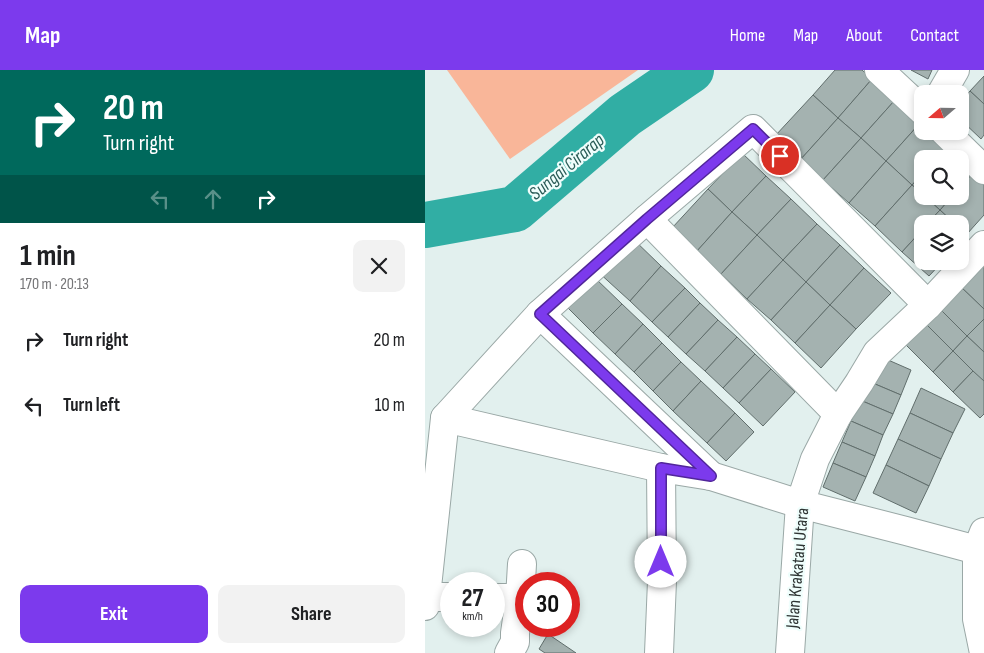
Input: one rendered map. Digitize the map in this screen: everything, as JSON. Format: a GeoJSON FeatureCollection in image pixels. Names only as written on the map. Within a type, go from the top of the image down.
{"type":"FeatureCollection","features":[{"type":"Feature","properties":{"kind":"street"},"geometry":{"type":"LineString","coordinates":[[879,70],[914,103]]}},
{"type":"Feature","properties":{"kind":"street"},"geometry":{"type":"LineString","coordinates":[[946,85],[955,70]]}},
{"type":"Feature","properties":{"kind":"street"},"geometry":{"type":"LineString","coordinates":[[434,600],[445,418],[540,314],[647,219],[753,129],[928,305]]}},
{"type":"Feature","properties":{"kind":"street"},"geometry":{"type":"LineString","coordinates":[[953,140],[984,170]]}},
{"type":"Feature","properties":{"kind":"street"},"geometry":{"type":"LineString","coordinates":[[647,219],[838,414]]}},
{"type":"Feature","properties":{"kind":"street","name":"Jalan Krakatau Utara"},"geometry":{"type":"LineString","coordinates":[[790,653],[800,504],[815,460],[838,414],[877,353],[928,305],[984,245]]}},
{"type":"Feature","properties":{"kind":"street"},"geometry":{"type":"LineString","coordinates":[[540,314],[711,476]]}},
{"type":"Feature","properties":{"kind":"street"},"geometry":{"type":"LineString","coordinates":[[445,418],[661,468],[711,476],[800,504],[980,541],[977,620],[984,653]]}},
{"type":"Feature","properties":{"kind":"street"},"geometry":{"type":"LineString","coordinates":[[659,653],[661,468]]}},
{"type":"Feature","properties":{"kind":"street"},"geometry":{"type":"LineString","coordinates":[[522,564],[522,572]]}},
{"type":"Feature","properties":{"kind":"street"},"geometry":{"type":"LineString","coordinates":[[509,653],[515,642],[515,637]]}},
{"type":"Feature","properties":{"kind":"shaded area"},"geometry":{"type":"Polygon","coordinates":[[[447,70],[638,70],[510,159],[447,70]]]}},
{"type":"Feature","properties":{"kind":"building"},"geometry":{"type":"Polygon","coordinates":[[[835,70],[862,70],[872,79],[838,118],[813,95],[835,70]]]}},
{"type":"Feature","properties":{"kind":"building"},"geometry":{"type":"Polygon","coordinates":[[[911,70],[932,70],[928,79],[911,70]]]}},
{"type":"Feature","properties":{"kind":"building"},"geometry":{"type":"Polygon","coordinates":[[[984,76],[984,104],[970,91],[984,76]]]}},
{"type":"Feature","properties":{"kind":"building"},"geometry":{"type":"Polygon","coordinates":[[[872,79],[895,100],[861,138],[838,118],[872,79]]]}},
{"type":"Feature","properties":{"kind":"building"},"geometry":{"type":"Polygon","coordinates":[[[969,92],[984,104],[984,135],[981,139],[969,128],[969,92]]]}},
{"type":"Feature","properties":{"kind":"building"},"geometry":{"type":"Polygon","coordinates":[[[813,95],[838,118],[801,159],[775,136],[813,95]]]}},
{"type":"Feature","properties":{"kind":"building"},"geometry":{"type":"Polygon","coordinates":[[[895,100],[914,117],[914,130],[886,161],[861,138],[895,100]]]}},
{"type":"Feature","properties":{"kind":"building"},"geometry":{"type":"Polygon","coordinates":[[[838,118],[861,138],[823,180],[801,159],[838,118]]]}},
{"type":"Feature","properties":{"kind":"building"},"geometry":{"type":"Polygon","coordinates":[[[914,130],[914,140],[940,140],[946,146],[943,150],[914,150],[914,183],[912,185],[886,161],[914,130]]]}},
{"type":"Feature","properties":{"kind":"building"},"geometry":{"type":"Polygon","coordinates":[[[861,138],[886,161],[849,203],[823,180],[861,138]]]}},
{"type":"Feature","properties":{"kind":"building"},"geometry":{"type":"Polygon","coordinates":[[[742,153],[766,176],[732,212],[708,189],[742,153]]]}},
{"type":"Feature","properties":{"kind":"building"},"geometry":{"type":"Polygon","coordinates":[[[886,161],[912,185],[875,226],[849,203],[886,161]]]}},
{"type":"Feature","properties":{"kind":"building"},"geometry":{"type":"Polygon","coordinates":[[[969,167],[974,172],[969,177],[969,167]]]}},
{"type":"Feature","properties":{"kind":"building"},"geometry":{"type":"Polygon","coordinates":[[[974,172],[984,181],[984,215],[969,232],[969,215],[945,215],[940,210],[944,205],[969,205],[969,177],[974,172]]]}},
{"type":"Feature","properties":{"kind":"building"},"geometry":{"type":"Polygon","coordinates":[[[766,176],[791,199],[757,235],[732,212],[766,176]]]}},
{"type":"Feature","properties":{"kind":"building"},"geometry":{"type":"Polygon","coordinates":[[[912,185],[914,187],[914,205],[935,205],[940,210],[935,215],[914,215],[914,239],[902,252],[875,226],[912,185]]]}},
{"type":"Feature","properties":{"kind":"building"},"geometry":{"type":"Polygon","coordinates":[[[708,189],[732,212],[697,251],[672,228],[708,189]]]}},
{"type":"Feature","properties":{"kind":"building"},"geometry":{"type":"Polygon","coordinates":[[[791,199],[817,224],[783,260],[757,235],[791,199]]]}},
{"type":"Feature","properties":{"kind":"building"},"geometry":{"type":"Polygon","coordinates":[[[935,205],[944,205],[940,210],[935,205]]]}},
{"type":"Feature","properties":{"kind":"building"},"geometry":{"type":"Polygon","coordinates":[[[940,210],[945,215],[935,215],[940,210]]]}},
{"type":"Feature","properties":{"kind":"building"},"geometry":{"type":"Polygon","coordinates":[[[732,212],[757,235],[721,274],[697,251],[732,212]]]}},
{"type":"Feature","properties":{"kind":"building"},"geometry":{"type":"Polygon","coordinates":[[[817,224],[840,245],[806,282],[783,260],[817,224]]]}},
{"type":"Feature","properties":{"kind":"building"},"geometry":{"type":"Polygon","coordinates":[[[757,235],[783,260],[747,299],[721,274],[757,235]]]}},
{"type":"Feature","properties":{"kind":"building"},"geometry":{"type":"Polygon","coordinates":[[[630,236],[661,266],[630,301],[597,271],[630,236]]]}},
{"type":"Feature","properties":{"kind":"building"},"geometry":{"type":"Polygon","coordinates":[[[914,239],[914,263],[902,252],[914,239]]]}},
{"type":"Feature","properties":{"kind":"building"},"geometry":{"type":"Polygon","coordinates":[[[840,245],[864,268],[830,305],[806,282],[840,245]]]}},
{"type":"Feature","properties":{"kind":"building"},"geometry":{"type":"Polygon","coordinates":[[[783,260],[806,282],[771,320],[747,299],[783,260]]]}},
{"type":"Feature","properties":{"kind":"building"},"geometry":{"type":"Polygon","coordinates":[[[984,263],[984,309],[961,287],[984,263]]]}},
{"type":"Feature","properties":{"kind":"building"},"geometry":{"type":"Polygon","coordinates":[[[661,266],[685,288],[652,322],[630,301],[661,266]]]}},
{"type":"Feature","properties":{"kind":"building"},"geometry":{"type":"Polygon","coordinates":[[[864,268],[891,293],[856,329],[830,305],[864,268]]]}},
{"type":"Feature","properties":{"kind":"building"},"geometry":{"type":"Polygon","coordinates":[[[922,270],[935,270],[929,276],[922,270]]]}},
{"type":"Feature","properties":{"kind":"building"},"geometry":{"type":"Polygon","coordinates":[[[595,278],[622,304],[593,333],[567,307],[595,278]]]}},
{"type":"Feature","properties":{"kind":"building"},"geometry":{"type":"Polygon","coordinates":[[[806,282],[830,305],[795,343],[771,320],[806,282]]]}},
{"type":"Feature","properties":{"kind":"building"},"geometry":{"type":"Polygon","coordinates":[[[961,287],[984,309],[984,319],[967,336],[940,309],[961,287]]]}},
{"type":"Feature","properties":{"kind":"building"},"geometry":{"type":"Polygon","coordinates":[[[685,288],[700,303],[668,337],[652,322],[685,288]]]}},
{"type":"Feature","properties":{"kind":"building"},"geometry":{"type":"Polygon","coordinates":[[[700,303],[718,320],[686,354],[668,337],[700,303]]]}},
{"type":"Feature","properties":{"kind":"building"},"geometry":{"type":"Polygon","coordinates":[[[622,304],[643,324],[615,354],[593,333],[622,304]]]}},
{"type":"Feature","properties":{"kind":"building"},"geometry":{"type":"Polygon","coordinates":[[[830,305],[856,329],[821,368],[795,343],[830,305]]]}},
{"type":"Feature","properties":{"kind":"building"},"geometry":{"type":"Polygon","coordinates":[[[940,309],[967,336],[953,351],[925,323],[940,309]]]}},
{"type":"Feature","properties":{"kind":"building"},"geometry":{"type":"Polygon","coordinates":[[[984,319],[984,352],[967,336],[984,319]]]}},
{"type":"Feature","properties":{"kind":"building"},"geometry":{"type":"Polygon","coordinates":[[[718,320],[737,337],[705,371],[686,354],[718,320]]]}},
{"type":"Feature","properties":{"kind":"building"},"geometry":{"type":"Polygon","coordinates":[[[925,323],[953,351],[933,372],[905,344],[925,323]]]}},
{"type":"Feature","properties":{"kind":"building"},"geometry":{"type":"Polygon","coordinates":[[[643,324],[662,343],[634,372],[615,354],[643,324]]]}},
{"type":"Feature","properties":{"kind":"building"},"geometry":{"type":"Polygon","coordinates":[[[967,336],[984,352],[984,382],[953,351],[967,336]]]}},
{"type":"Feature","properties":{"kind":"building"},"geometry":{"type":"Polygon","coordinates":[[[737,337],[755,354],[723,388],[705,371],[737,337]]]}},
{"type":"Feature","properties":{"kind":"building"},"geometry":{"type":"Polygon","coordinates":[[[662,343],[681,362],[653,391],[634,372],[662,343]]]}},
{"type":"Feature","properties":{"kind":"building"},"geometry":{"type":"Polygon","coordinates":[[[953,351],[973,371],[953,392],[933,372],[953,351]]]}},
{"type":"Feature","properties":{"kind":"building"},"geometry":{"type":"Polygon","coordinates":[[[755,354],[771,369],[739,403],[723,388],[755,354]]]}},
{"type":"Feature","properties":{"kind":"building"},"geometry":{"type":"Polygon","coordinates":[[[879,356],[911,370],[901,395],[868,381],[879,356]]]}},
{"type":"Feature","properties":{"kind":"building"},"geometry":{"type":"Polygon","coordinates":[[[681,362],[701,381],[673,411],[653,391],[681,362]]]}},
{"type":"Feature","properties":{"kind":"building"},"geometry":{"type":"Polygon","coordinates":[[[771,369],[795,392],[763,426],[739,403],[771,369]]]}},
{"type":"Feature","properties":{"kind":"building"},"geometry":{"type":"Polygon","coordinates":[[[973,371],[984,381],[984,414],[980,418],[953,392],[973,371]]]}},
{"type":"Feature","properties":{"kind":"building"},"geometry":{"type":"Polygon","coordinates":[[[701,381],[735,413],[707,443],[673,411],[701,381]]]}},
{"type":"Feature","properties":{"kind":"building"},"geometry":{"type":"Polygon","coordinates":[[[868,381],[901,395],[893,414],[860,400],[868,381]]]}},
{"type":"Feature","properties":{"kind":"building"},"geometry":{"type":"Polygon","coordinates":[[[921,388],[965,409],[953,433],[910,413],[921,388]]]}},
{"type":"Feature","properties":{"kind":"building"},"geometry":{"type":"Polygon","coordinates":[[[860,400],[893,414],[883,435],[851,421],[860,400]]]}},
{"type":"Feature","properties":{"kind":"building"},"geometry":{"type":"Polygon","coordinates":[[[735,413],[754,432],[726,461],[707,443],[735,413]]]}},
{"type":"Feature","properties":{"kind":"building"},"geometry":{"type":"Polygon","coordinates":[[[910,413],[953,433],[941,459],[898,439],[910,413]]]}},
{"type":"Feature","properties":{"kind":"building"},"geometry":{"type":"Polygon","coordinates":[[[851,421],[883,435],[875,456],[842,442],[851,421]]]}},
{"type":"Feature","properties":{"kind":"building"},"geometry":{"type":"Polygon","coordinates":[[[898,439],[941,459],[929,486],[886,465],[898,439]]]}},
{"type":"Feature","properties":{"kind":"building"},"geometry":{"type":"Polygon","coordinates":[[[842,442],[875,456],[866,477],[833,463],[842,442]]]}},
{"type":"Feature","properties":{"kind":"building"},"geometry":{"type":"Polygon","coordinates":[[[833,463],[866,477],[855,501],[823,487],[833,463]]]}},
{"type":"Feature","properties":{"kind":"building"},"geometry":{"type":"Polygon","coordinates":[[[886,465],[929,486],[916,513],[873,493],[886,465]]]}},
{"type":"Feature","properties":{"kind":"building"},"geometry":{"type":"Polygon","coordinates":[[[546,637],[552,637],[576,653],[545,653],[539,649],[546,637]]]}},
{"type":"Feature","properties":{"kind":"waterway","name":"Sungai Cirarap"},"geometry":{"type":"LineString","coordinates":[[425,225],[515,209],[625,115],[691,70]]}},
{"type":"Feature","properties":{"kind":"route"},"geometry":{"type":"LineString","coordinates":[[661,562],[661,468],[711,476],[540,314],[647,219],[753,129],[780,156]]}}]}
